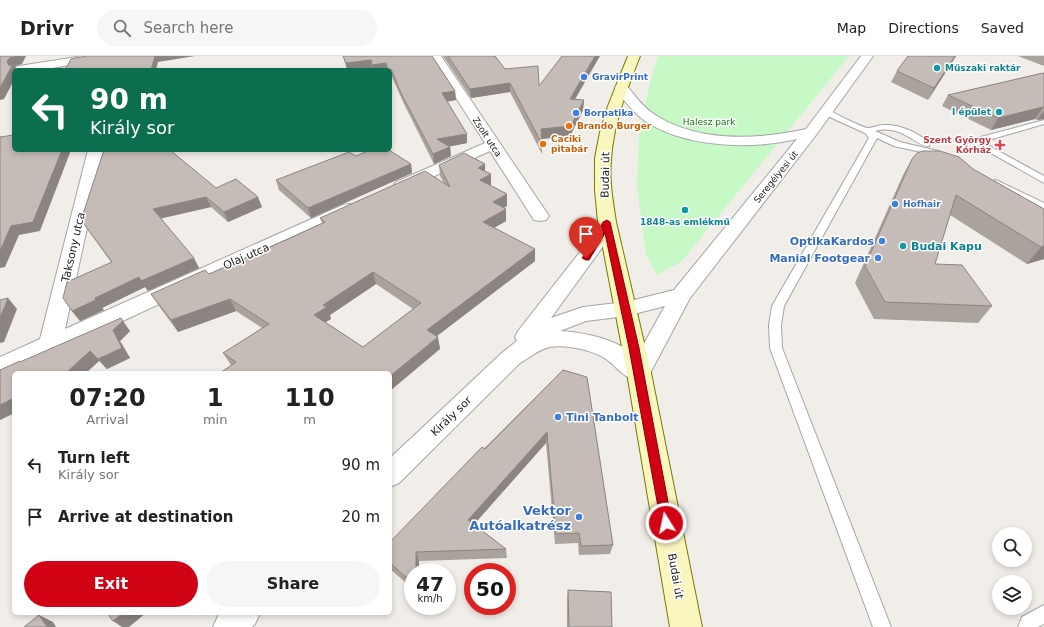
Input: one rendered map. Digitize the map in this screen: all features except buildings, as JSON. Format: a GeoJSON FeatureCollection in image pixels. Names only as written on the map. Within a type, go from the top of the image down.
{"type":"FeatureCollection","features":[{"type":"Feature","properties":{"kind":"main road","name":"Budai út"},"geometry":{"type":"LineString","coordinates":[[634,56],[621,88],[607,134],[603,159],[603,183],[607,222],[639,373],[686,627]]}},
{"type":"Feature","properties":{"kind":"street"},"geometry":{"type":"LineString","coordinates":[[31,68],[105,56]]}},
{"type":"Feature","properties":{"kind":"street","name":"Zsolt utca"},"geometry":{"type":"LineString","coordinates":[[435,56],[540,216]]}},
{"type":"Feature","properties":{"kind":"street","name":"Seregélyesi út"},"geometry":{"type":"LineString","coordinates":[[639,373],[681,295],[811,132],[867,56]]}},
{"type":"Feature","properties":{"kind":"street"},"geometry":{"type":"LineString","coordinates":[[621,88],[637,107],[650,117],[670,127],[698,136],[750,142],[791,138],[811,132]]}},
{"type":"Feature","properties":{"kind":"street","name":"Olaj utca"},"geometry":{"type":"LineString","coordinates":[[0,367],[492,145]]}},
{"type":"Feature","properties":{"kind":"street","name":"Taksony utca"},"geometry":{"type":"LineString","coordinates":[[50,345],[96,152]]}},
{"type":"Feature","properties":{"kind":"street","name":"Király sor"},"geometry":{"type":"LineString","coordinates":[[512,357],[595,245],[607,222]]}},
{"type":"Feature","properties":{"kind":"street"},"geometry":{"type":"LineString","coordinates":[[626,309],[681,295]]}},
{"type":"Feature","properties":{"kind":"street","name":"Király sor"},"geometry":{"type":"LineString","coordinates":[[392,473],[512,357],[550,327],[566,319],[593,312],[626,309]]}},
{"type":"Feature","properties":{"kind":"street","name":"Király sor"},"geometry":{"type":"LineString","coordinates":[[512,357],[535,344],[549,339],[580,340],[613,352],[639,373]]}},
{"type":"Feature","properties":{"kind":"street"},"geometry":{"type":"LineString","coordinates":[[229,627],[242,615]]}},
{"type":"Feature","properties":{"kind":"lane"},"geometry":{"type":"LineString","coordinates":[[826,112],[897,144],[940,155]]}},
{"type":"Feature","properties":{"kind":"lane"},"geometry":{"type":"LineString","coordinates":[[1044,122],[980,140],[977,143],[1044,180]]}},
{"type":"Feature","properties":{"kind":"lane"},"geometry":{"type":"LineString","coordinates":[[868,131],[873,128],[902,130],[917,136],[926,144]]}},
{"type":"Feature","properties":{"kind":"lane"},"geometry":{"type":"LineString","coordinates":[[868,131],[873,138],[778,306],[775,325],[776,348],[882,627]]}},
{"type":"Feature","properties":{"kind":"lane"},"geometry":{"type":"LineString","coordinates":[[989,179],[1044,207]]}},
{"type":"Feature","properties":{"kind":"lane"},"geometry":{"type":"LineString","coordinates":[[1026,627],[1028,623],[1044,614]]}},
{"type":"Feature","properties":{"kind":"green space","name":"Halesz park"},"geometry":{"type":"Polygon","coordinates":[[[658,56],[849,56],[682,261],[657,275],[646,255],[637,185],[639,136],[648,91],[658,56]]]}},
{"type":"Feature","properties":{"kind":"place","name":"Műszaki raktár"},"geometry":{"type":"Point","coordinates":[937,68]}},
{"type":"Feature","properties":{"kind":"place","name":"GravirPrint"},"geometry":{"type":"Point","coordinates":[584,77]}},
{"type":"Feature","properties":{"kind":"place","name":"I épület"},"geometry":{"type":"Point","coordinates":[999,112]}},
{"type":"Feature","properties":{"kind":"place","name":"Borpatika"},"geometry":{"type":"Point","coordinates":[576,113]}},
{"type":"Feature","properties":{"kind":"place","name":"Brando Burger"},"geometry":{"type":"Point","coordinates":[569,126]}},
{"type":"Feature","properties":{"kind":"place","name":"Caciki pitabár"},"geometry":{"type":"Point","coordinates":[543,144]}},
{"type":"Feature","properties":{"kind":"place","name":"Szent György Kórház"},"geometry":{"type":"Point","coordinates":[1000,145]}},
{"type":"Feature","properties":{"kind":"place","name":"Hofhair"},"geometry":{"type":"Point","coordinates":[895,204]}},
{"type":"Feature","properties":{"kind":"place","name":"1848-as emlékmű"},"geometry":{"type":"Point","coordinates":[685,210]}},
{"type":"Feature","properties":{"kind":"place","name":"OptikaKardos"},"geometry":{"type":"Point","coordinates":[882,241]}},
{"type":"Feature","properties":{"kind":"place","name":"Budai Kapu"},"geometry":{"type":"Point","coordinates":[903,246]}},
{"type":"Feature","properties":{"kind":"place","name":"Manial Footgear"},"geometry":{"type":"Point","coordinates":[878,258]}},
{"type":"Feature","properties":{"kind":"place","name":"Tini Tanbolt"},"geometry":{"type":"Point","coordinates":[558,417]}},
{"type":"Feature","properties":{"kind":"place","name":"Vektor Autóalkatrész"},"geometry":{"type":"Point","coordinates":[579,517]}},
{"type":"Feature","properties":{"kind":"route"},"geometry":{"type":"LineString","coordinates":[[586,258],[595,245],[607,222],[639,373],[666,523]]}}]}
